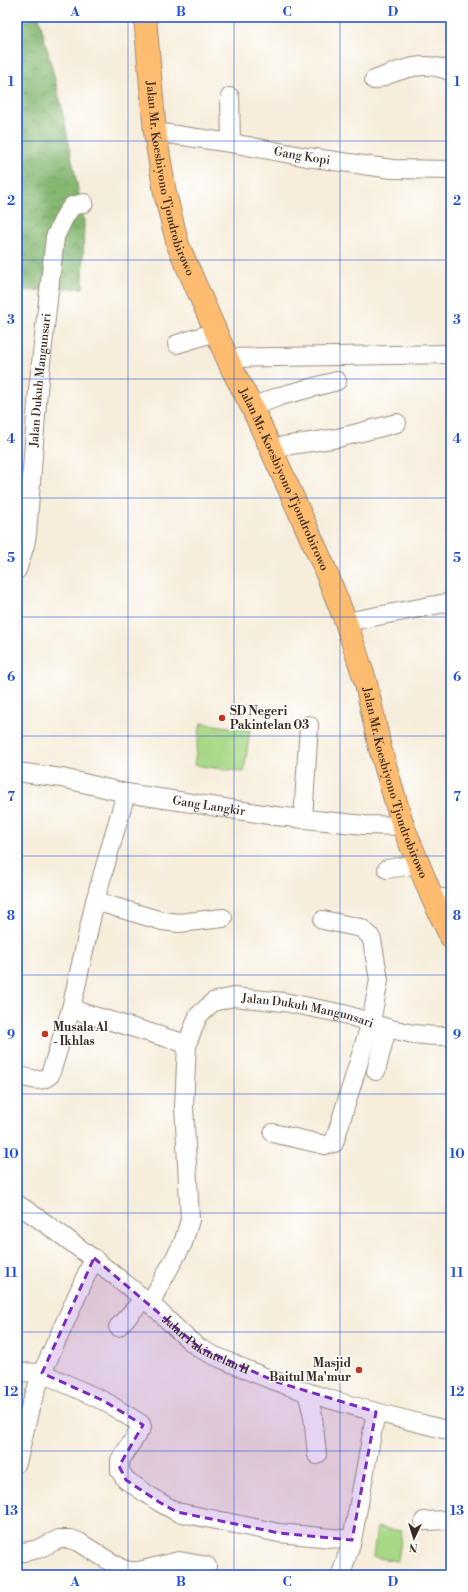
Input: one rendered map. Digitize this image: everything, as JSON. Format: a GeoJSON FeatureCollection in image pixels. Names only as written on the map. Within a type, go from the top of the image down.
{"type":"FeatureCollection","features":[{"type":"Feature","properties":{"kind":"main road","name":"Jalan Mr. Koesbiyono Tjondrobirowo"},"geometry":{"type":"LineString","coordinates":[[144,17],[155,132],[165,193],[178,245],[216,332],[322,562],[346,622],[366,683],[380,748],[403,826],[418,864],[442,898],[451,937]]}},
{"type":"Feature","properties":{"kind":"street"},"geometry":{"type":"LineString","coordinates":[[374,80],[406,68],[428,65],[451,72]]}},
{"type":"Feature","properties":{"kind":"street"},"geometry":{"type":"LineString","coordinates":[[230,97],[231,143]]}},
{"type":"Feature","properties":{"kind":"street","name":"Gang Kopi"},"geometry":{"type":"LineString","coordinates":[[155,132],[231,143],[307,157],[392,169],[451,170]]}},
{"type":"Feature","properties":{"kind":"street","name":"Jalan Dukuh Mangunsari"},"geometry":{"type":"LineString","coordinates":[[17,570],[27,534],[38,390],[55,236],[72,206],[84,203]]}},
{"type":"Feature","properties":{"kind":"street"},"geometry":{"type":"LineString","coordinates":[[177,344],[216,332]]}},
{"type":"Feature","properties":{"kind":"street"},"geometry":{"type":"LineString","coordinates":[[228,358],[451,354]]}},
{"type":"Feature","properties":{"kind":"street"},"geometry":{"type":"LineString","coordinates":[[252,408],[280,396],[337,381]]}},
{"type":"Feature","properties":{"kind":"street"},"geometry":{"type":"LineString","coordinates":[[270,448],[338,438],[398,423]]}},
{"type":"Feature","properties":{"kind":"street"},"geometry":{"type":"LineString","coordinates":[[346,622],[451,602]]}},
{"type":"Feature","properties":{"kind":"street"},"geometry":{"type":"LineString","coordinates":[[303,819],[309,725]]}},
{"type":"Feature","properties":{"kind":"street","name":"Gang Langkir"},"geometry":{"type":"LineString","coordinates":[[17,772],[62,778],[126,793],[276,816],[365,825],[403,826]]}},
{"type":"Feature","properties":{"kind":"street"},"geometry":{"type":"LineString","coordinates":[[17,1075],[38,1080],[47,1078],[50,1075],[71,1009],[95,901],[126,793]]}},
{"type":"Feature","properties":{"kind":"street"},"geometry":{"type":"LineString","coordinates":[[387,869],[418,864]]}},
{"type":"Feature","properties":{"kind":"street"},"geometry":{"type":"LineString","coordinates":[[95,901],[168,922],[179,923],[223,918]]}},
{"type":"Feature","properties":{"kind":"street"},"geometry":{"type":"LineString","coordinates":[[323,920],[361,928],[372,940],[379,980],[379,1025],[376,1071]]}},
{"type":"Feature","properties":{"kind":"street","name":"Jalan Dukuh Mangunsari"},"geometry":{"type":"LineString","coordinates":[[118,1327],[147,1301],[184,1243],[190,1220],[184,1106],[187,1044],[198,1016],[213,1002],[233,997],[284,1002],[344,1014],[413,1034],[451,1036]]}},
{"type":"Feature","properties":{"kind":"street"},"geometry":{"type":"LineString","coordinates":[[71,1009],[187,1044]]}},
{"type":"Feature","properties":{"kind":"street"},"geometry":{"type":"LineString","coordinates":[[272,1134],[325,1145],[334,1143],[379,1025]]}},
{"type":"Feature","properties":{"kind":"street","name":"Jalan Pakintelan II"},"geometry":{"type":"LineString","coordinates":[[17,1204],[94,1258],[147,1301],[200,1348],[254,1373],[307,1392],[376,1412],[451,1431]]}},
{"type":"Feature","properties":{"kind":"street"},"geometry":{"type":"LineString","coordinates":[[17,1462],[30,1408],[42,1373],[94,1258]]}},
{"type":"Feature","properties":{"kind":"street"},"geometry":{"type":"LineString","coordinates":[[17,1372],[42,1373],[104,1401],[138,1422],[142,1426],[120,1460],[120,1471],[126,1480],[177,1512],[279,1533],[352,1540]]}},
{"type":"Feature","properties":{"kind":"street"},"geometry":{"type":"LineString","coordinates":[[307,1392],[313,1416],[317,1454]]}},
{"type":"Feature","properties":{"kind":"street"},"geometry":{"type":"LineString","coordinates":[[341,1575],[352,1540],[376,1412]]}},
{"type":"Feature","properties":{"kind":"street"},"geometry":{"type":"LineString","coordinates":[[424,1521],[451,1520]]}},
{"type":"Feature","properties":{"kind":"street"},"geometry":{"type":"LineString","coordinates":[[17,1551],[24,1552],[38,1549],[59,1539],[71,1539],[79,1542],[120,1568],[129,1571],[179,1561],[207,1566]]}},
{"type":"Feature","properties":{"kind":"highlighted area"},"geometry":{"type":"Polygon","coordinates":[[[94,1258],[200,1348],[277,1382],[376,1412],[352,1540],[279,1533],[177,1512],[126,1480],[119,1466],[143,1425],[104,1401],[42,1373],[94,1258]]]}},
{"type":"Feature","properties":{"kind":"green space"},"geometry":{"type":"Polygon","coordinates":[[[17,17],[39,17],[61,104],[84,219],[83,288],[17,291],[17,17]]]}},
{"type":"Feature","properties":{"kind":"green space"},"geometry":{"type":"Polygon","coordinates":[[[201,723],[250,730],[244,772],[194,765],[201,723]]]}},
{"type":"Feature","properties":{"kind":"green space"},"geometry":{"type":"Polygon","coordinates":[[[377,1527],[402,1531],[398,1561],[373,1557],[377,1527]]]}},
{"type":"Feature","properties":{"kind":"place","name":"SD Negeri Pakintelan 03"},"geometry":{"type":"Point","coordinates":[222,718]}},
{"type":"Feature","properties":{"kind":"place","name":"Musala Al - Ikhlas"},"geometry":{"type":"Point","coordinates":[45,1034]}},
{"type":"Feature","properties":{"kind":"place","name":"Masjid Baitul Ma'mur"},"geometry":{"type":"Point","coordinates":[359,1370]}}]}
